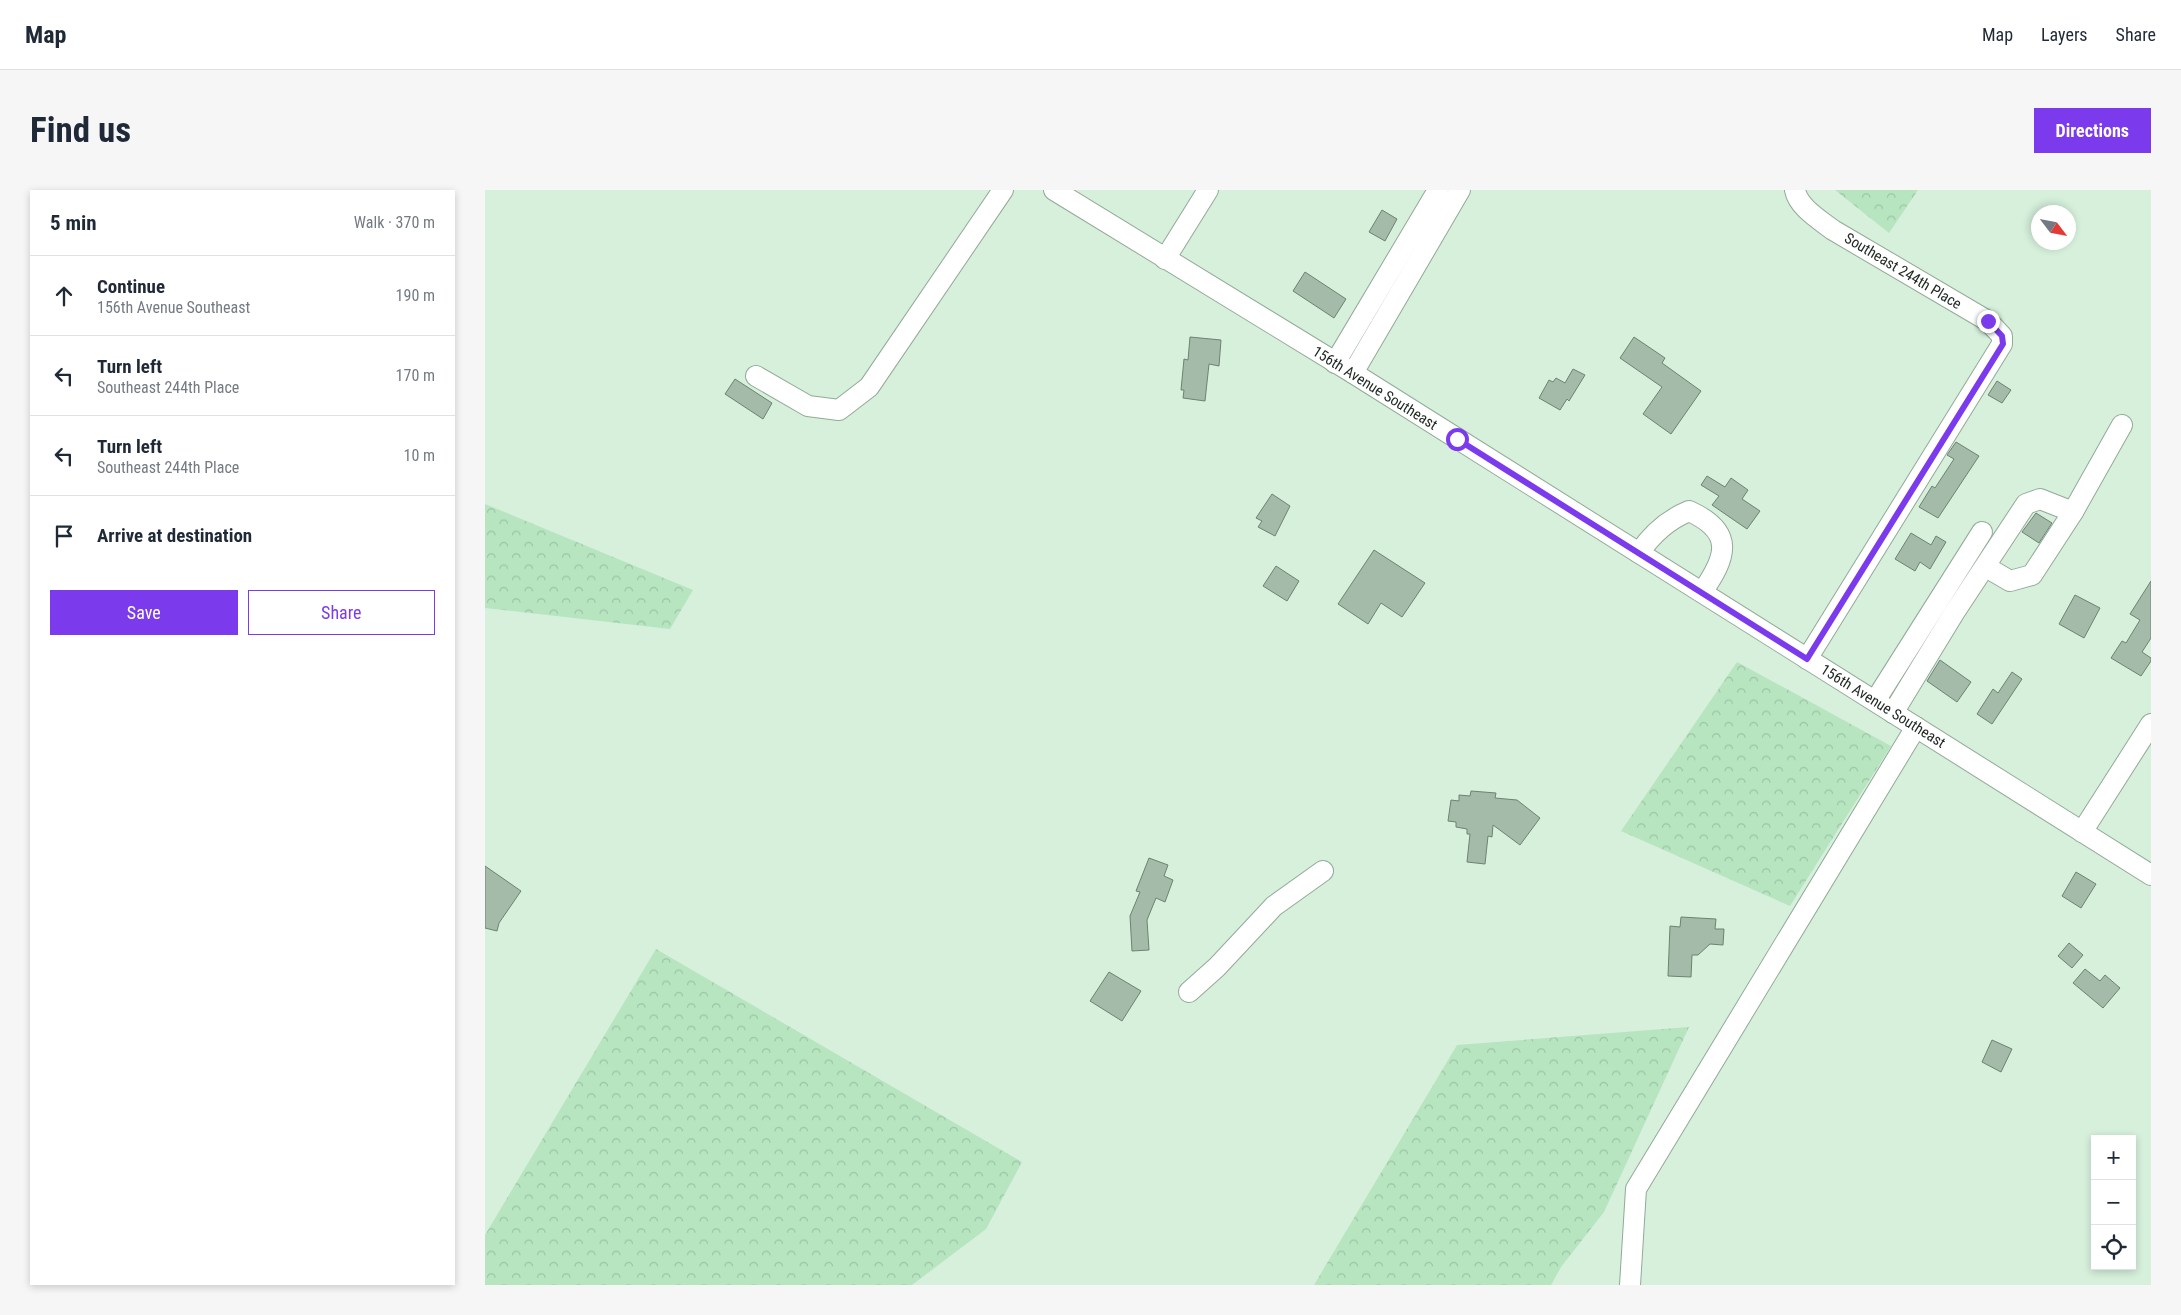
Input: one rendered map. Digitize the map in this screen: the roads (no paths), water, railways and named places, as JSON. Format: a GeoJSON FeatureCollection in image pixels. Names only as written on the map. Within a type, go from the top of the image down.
{"type":"FeatureCollection","features":[{"type":"Feature","properties":{"kind":"street"},"geometry":{"type":"LineString","coordinates":[[756,376],[808,406],[839,410],[869,387],[1003,190]]}},
{"type":"Feature","properties":{"kind":"street","name":"156th Avenue Southeast"},"geometry":{"type":"LineString","coordinates":[[1054,190],[1165,260],[1353,373],[2151,875]]}},
{"type":"Feature","properties":{"kind":"street"},"geometry":{"type":"LineString","coordinates":[[1165,260],[1208,190]]}},
{"type":"Feature","properties":{"kind":"street"},"geometry":{"type":"LineString","coordinates":[[1335,363],[1438,190]]}},
{"type":"Feature","properties":{"kind":"street"},"geometry":{"type":"LineString","coordinates":[[1353,373],[1460,190]]}},
{"type":"Feature","properties":{"kind":"street","name":"Southeast 244th Place"},"geometry":{"type":"LineString","coordinates":[[1795,190],[1796,196],[1805,206],[1833,230],[1988,321],[2002,336],[2003,344],[1807,659]]}},
{"type":"Feature","properties":{"kind":"street"},"geometry":{"type":"LineString","coordinates":[[1986,567],[2010,581],[2032,575],[2073,512],[2122,425]]}},
{"type":"Feature","properties":{"kind":"street"},"geometry":{"type":"LineString","coordinates":[[1893,713],[1954,613],[2026,504],[2040,499],[2073,512]]}},
{"type":"Feature","properties":{"kind":"street"},"geometry":{"type":"LineString","coordinates":[[1639,553],[1648,539],[1678,515],[1689,511],[1701,516],[1712,526],[1721,540],[1722,555],[1718,568],[1701,592]]}},
{"type":"Feature","properties":{"kind":"street"},"geometry":{"type":"LineString","coordinates":[[1875,701],[1982,532]]}},
{"type":"Feature","properties":{"kind":"street"},"geometry":{"type":"LineString","coordinates":[[2082,832],[2151,724]]}},
{"type":"Feature","properties":{"kind":"street"},"geometry":{"type":"LineString","coordinates":[[1630,1285],[1636,1189],[1917,728]]}},
{"type":"Feature","properties":{"kind":"street"},"geometry":{"type":"LineString","coordinates":[[1189,992],[1217,967],[1274,906],[1323,871]]}}]}
